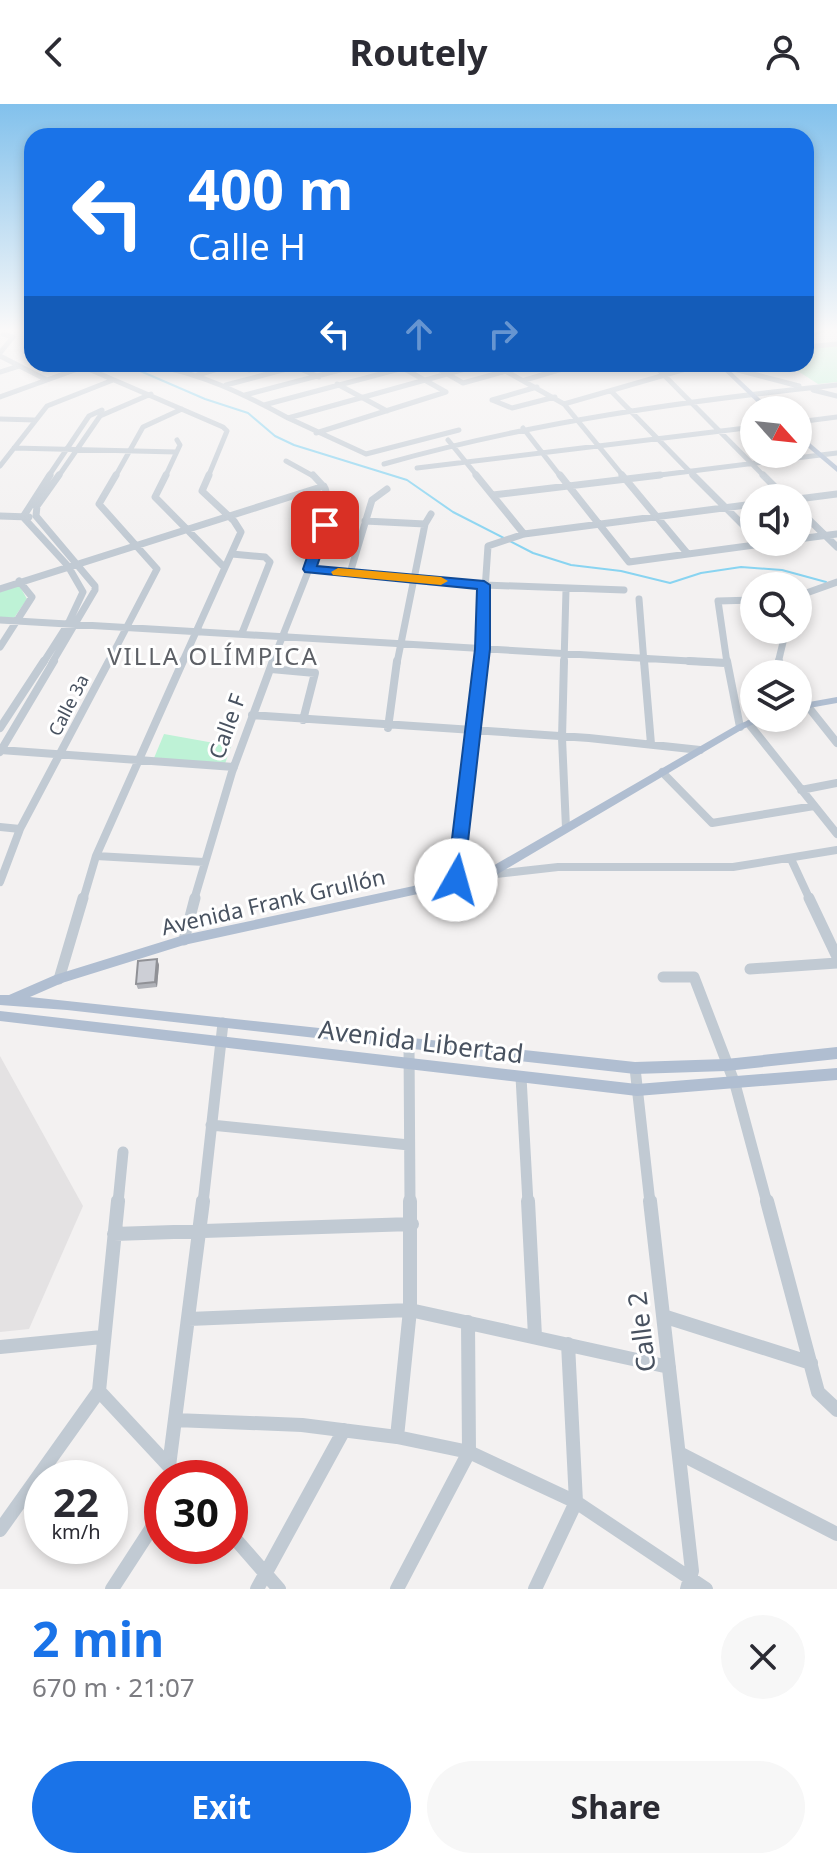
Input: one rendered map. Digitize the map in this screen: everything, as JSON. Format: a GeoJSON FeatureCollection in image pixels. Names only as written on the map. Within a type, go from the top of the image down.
{"type":"FeatureCollection","features":[{"type":"Feature","properties":{"kind":"main road"},"geometry":{"type":"LineString","coordinates":[[812,447],[837,470]]}},
{"type":"Feature","properties":{"kind":"main road"},"geometry":{"type":"LineString","coordinates":[[812,704],[837,700]]}},
{"type":"Feature","properties":{"kind":"main road","name":"Avenida Frank Grullón"},"geometry":{"type":"LineString","coordinates":[[3,1002],[59,979],[184,940],[487,875],[740,727]]}},
{"type":"Feature","properties":{"kind":"main road","name":"Avenida Libertad"},"geometry":{"type":"LineString","coordinates":[[3,1002],[635,1068],[726,1065],[837,1053]]}},
{"type":"Feature","properties":{"kind":"main road","name":"Avenida Libertad"},"geometry":{"type":"LineString","coordinates":[[0,1016],[637,1090],[837,1074]]}},
{"type":"Feature","properties":{"kind":"street"},"geometry":{"type":"LineString","coordinates":[[0,466],[35,420],[53,403],[63,399]]}},
{"type":"Feature","properties":{"kind":"street"},"geometry":{"type":"LineString","coordinates":[[24,515],[72,449],[104,412],[133,399]]}},
{"type":"Feature","properties":{"kind":"street"},"geometry":{"type":"LineString","coordinates":[[59,979],[96,856],[241,532],[202,491],[227,431],[161,399]]}},
{"type":"Feature","properties":{"kind":"street"},"geometry":{"type":"LineString","coordinates":[[253,399],[316,433],[366,454],[459,430]]}},
{"type":"Feature","properties":{"kind":"street"},"geometry":{"type":"LineString","coordinates":[[264,405],[285,399]]}},
{"type":"Feature","properties":{"kind":"street"},"geometry":{"type":"LineString","coordinates":[[288,418],[357,399]]}},
{"type":"Feature","properties":{"kind":"street"},"geometry":{"type":"LineString","coordinates":[[365,399],[388,411]]}},
{"type":"Feature","properties":{"kind":"street"},"geometry":{"type":"LineString","coordinates":[[316,433],[424,399]]}},
{"type":"Feature","properties":{"kind":"street"},"geometry":{"type":"LineString","coordinates":[[494,399],[492,400],[512,408],[546,399]]}},
{"type":"Feature","properties":{"kind":"street"},"geometry":{"type":"LineString","coordinates":[[558,399],[600,445],[687,553]]}},
{"type":"Feature","properties":{"kind":"street"},"geometry":{"type":"LineString","coordinates":[[564,404],[581,399]]}},
{"type":"Feature","properties":{"kind":"street"},"geometry":{"type":"LineString","coordinates":[[620,399],[740,522]]}},
{"type":"Feature","properties":{"kind":"street"},"geometry":{"type":"LineString","coordinates":[[685,399],[740,452]]}},
{"type":"Feature","properties":{"kind":"street"},"geometry":{"type":"LineString","coordinates":[[384,464],[452,443],[523,428],[719,399]]}},
{"type":"Feature","properties":{"kind":"street","name":"Calle 3a"},"geometry":{"type":"LineString","coordinates":[[0,882],[20,829],[157,569],[99,504],[143,427],[182,409]]}},
{"type":"Feature","properties":{"kind":"street"},"geometry":{"type":"LineString","coordinates":[[812,420],[837,417]]}},
{"type":"Feature","properties":{"kind":"street"},"geometry":{"type":"LineString","coordinates":[[0,419],[35,420]]}},
{"type":"Feature","properties":{"kind":"street"},"geometry":{"type":"LineString","coordinates":[[523,428],[629,562],[740,546]]}},
{"type":"Feature","properties":{"kind":"street"},"geometry":{"type":"LineString","coordinates":[[417,468],[740,429]]}},
{"type":"Feature","properties":{"kind":"street"},"geometry":{"type":"LineString","coordinates":[[441,434],[452,443],[524,534]]}},
{"type":"Feature","properties":{"kind":"street"},"geometry":{"type":"LineString","coordinates":[[177,440],[180,445],[155,497],[224,567]]}},
{"type":"Feature","properties":{"kind":"street"},"geometry":{"type":"LineString","coordinates":[[14,448],[176,452]]}},
{"type":"Feature","properties":{"kind":"street"},"geometry":{"type":"LineString","coordinates":[[0,728],[68,624],[83,592],[70,563],[36,514],[37,506],[72,449]]}},
{"type":"Feature","properties":{"kind":"street"},"geometry":{"type":"LineString","coordinates":[[812,456],[837,453]]}},
{"type":"Feature","properties":{"kind":"street"},"geometry":{"type":"LineString","coordinates":[[0,587],[323,484],[318,476],[286,461]]}},
{"type":"Feature","properties":{"kind":"street"},"geometry":{"type":"LineString","coordinates":[[493,495],[740,465]]}},
{"type":"Feature","properties":{"kind":"street"},"geometry":{"type":"LineString","coordinates":[[757,468],[772,484]]}},
{"type":"Feature","properties":{"kind":"street","name":"Calle F"},"geometry":{"type":"LineString","coordinates":[[184,940],[204,862],[234,767],[310,569],[330,505],[323,484]]}},
{"type":"Feature","properties":{"kind":"street"},"geometry":{"type":"LineString","coordinates":[[350,573],[372,500],[387,489]]}},
{"type":"Feature","properties":{"kind":"street"},"geometry":{"type":"LineString","coordinates":[[812,497],[837,494]]}},
{"type":"Feature","properties":{"kind":"street"},"geometry":{"type":"LineString","coordinates":[[456,880],[482,649],[489,545],[524,534],[740,506]]}},
{"type":"Feature","properties":{"kind":"street"},"geometry":{"type":"LineString","coordinates":[[0,514],[36,514]]}},
{"type":"Feature","properties":{"kind":"street"},"geometry":{"type":"LineString","coordinates":[[388,728],[399,644],[425,524],[431,514]]}},
{"type":"Feature","properties":{"kind":"street"},"geometry":{"type":"LineString","coordinates":[[24,515],[95,586],[95,590],[78,624],[0,750],[234,767]]}},
{"type":"Feature","properties":{"kind":"street"},"geometry":{"type":"LineString","coordinates":[[365,521],[425,524]]}},
{"type":"Feature","properties":{"kind":"street"},"geometry":{"type":"LineString","coordinates":[[812,523],[837,547]]}},
{"type":"Feature","properties":{"kind":"street"},"geometry":{"type":"LineString","coordinates":[[812,537],[837,534]]}},
{"type":"Feature","properties":{"kind":"street"},"geometry":{"type":"LineString","coordinates":[[232,554],[265,557],[270,562],[242,633]]}},
{"type":"Feature","properties":{"kind":"street"},"geometry":{"type":"LineString","coordinates":[[310,569],[484,585],[624,590]]}},
{"type":"Feature","properties":{"kind":"street"},"geometry":{"type":"LineString","coordinates":[[0,647],[32,597],[19,581]]}},
{"type":"Feature","properties":{"kind":"street"},"geometry":{"type":"LineString","coordinates":[[812,591],[837,582]]}},
{"type":"Feature","properties":{"kind":"street"},"geometry":{"type":"LineString","coordinates":[[566,590],[562,738],[566,828]]}},
{"type":"Feature","properties":{"kind":"street"},"geometry":{"type":"LineString","coordinates":[[639,599],[651,744]]}},
{"type":"Feature","properties":{"kind":"street"},"geometry":{"type":"LineString","coordinates":[[740,600],[718,601],[727,663],[740,710]]}},
{"type":"Feature","properties":{"kind":"street"},"geometry":{"type":"LineString","coordinates":[[0,620],[727,663]]}},
{"type":"Feature","properties":{"kind":"street"},"geometry":{"type":"LineString","coordinates":[[271,669],[315,673],[303,720]]}},
{"type":"Feature","properties":{"kind":"street"},"geometry":{"type":"LineString","coordinates":[[252,715],[700,750]]}},
{"type":"Feature","properties":{"kind":"street"},"geometry":{"type":"LineString","coordinates":[[812,717],[837,743]]}},
{"type":"Feature","properties":{"kind":"street"},"geometry":{"type":"LineString","coordinates":[[750,732],[837,834]]}},
{"type":"Feature","properties":{"kind":"street"},"geometry":{"type":"LineString","coordinates":[[662,772],[712,823],[814,806]]}},
{"type":"Feature","properties":{"kind":"street"},"geometry":{"type":"LineString","coordinates":[[801,790],[837,783]]}},
{"type":"Feature","properties":{"kind":"street"},"geometry":{"type":"LineString","coordinates":[[0,827],[20,829]]}},
{"type":"Feature","properties":{"kind":"street"},"geometry":{"type":"LineString","coordinates":[[487,875],[558,867],[733,867],[837,850]]}},
{"type":"Feature","properties":{"kind":"street"},"geometry":{"type":"LineString","coordinates":[[96,856],[204,862]]}},
{"type":"Feature","properties":{"kind":"street"},"geometry":{"type":"LineString","coordinates":[[791,859],[837,957]]}},
{"type":"Feature","properties":{"kind":"street"},"geometry":{"type":"LineString","coordinates":[[750,969],[837,963]]}},
{"type":"Feature","properties":{"kind":"street"},"geometry":{"type":"LineString","coordinates":[[663,977],[694,977],[735,1084],[818,1392],[837,1410]]}},
{"type":"Feature","properties":{"kind":"street"},"geometry":{"type":"LineString","coordinates":[[170,1460],[200,1232],[223,1023]]}},
{"type":"Feature","properties":{"kind":"street"},"geometry":{"type":"LineString","coordinates":[[397,1437],[410,1310],[409,1045]]}},
{"type":"Feature","properties":{"kind":"street"},"geometry":{"type":"LineString","coordinates":[[507,1055],[514,1076],[535,1336]]}},
{"type":"Feature","properties":{"kind":"street","name":"Calle 2"},"geometry":{"type":"LineString","coordinates":[[635,1068],[692,1571],[688,1584]]}},
{"type":"Feature","properties":{"kind":"street"},"geometry":{"type":"LineString","coordinates":[[211,1125],[409,1145]]}},
{"type":"Feature","properties":{"kind":"street"},"geometry":{"type":"LineString","coordinates":[[0,1530],[99,1391],[102,1337],[123,1152]]}},
{"type":"Feature","properties":{"kind":"street"},"geometry":{"type":"LineString","coordinates":[[114,1234],[412,1224]]}},
{"type":"Feature","properties":{"kind":"street"},"geometry":{"type":"LineString","coordinates":[[189,1319],[410,1310],[669,1367]]}},
{"type":"Feature","properties":{"kind":"street"},"geometry":{"type":"LineString","coordinates":[[663,1316],[811,1363]]}},
{"type":"Feature","properties":{"kind":"street"},"geometry":{"type":"LineString","coordinates":[[397,1589],[469,1452],[468,1322]]}},
{"type":"Feature","properties":{"kind":"street"},"geometry":{"type":"LineString","coordinates":[[0,1347],[102,1337]]}},
{"type":"Feature","properties":{"kind":"street"},"geometry":{"type":"LineString","coordinates":[[535,1589],[576,1502],[568,1344]]}},
{"type":"Feature","properties":{"kind":"street"},"geometry":{"type":"LineString","coordinates":[[99,1391],[163,1460]]}},
{"type":"Feature","properties":{"kind":"street"},"geometry":{"type":"LineString","coordinates":[[175,1420],[344,1430],[469,1452],[576,1502],[688,1584],[706,1589]]}},
{"type":"Feature","properties":{"kind":"street"},"geometry":{"type":"LineString","coordinates":[[257,1589],[344,1430]]}},
{"type":"Feature","properties":{"kind":"street"},"geometry":{"type":"LineString","coordinates":[[679,1453],[837,1534]]}},
{"type":"Feature","properties":{"kind":"street"},"geometry":{"type":"LineString","coordinates":[[112,1589],[144,1540]]}},
{"type":"Feature","properties":{"kind":"street"},"geometry":{"type":"LineString","coordinates":[[248,1552],[279,1589]]}},
{"type":"Feature","properties":{"kind":"shaded area"},"geometry":{"type":"Polygon","coordinates":[[[0,1056],[83,1206],[29,1329],[0,1332],[0,1056]]]}},
{"type":"Feature","properties":{"kind":"green space"},"geometry":{"type":"Polygon","coordinates":[[[19,585],[27,599],[14,618],[0,617],[0,592],[19,585]]]}},
{"type":"Feature","properties":{"kind":"green space"},"geometry":{"type":"Polygon","coordinates":[[[164,734],[231,746],[225,764],[154,758],[164,734]]]}},
{"type":"Feature","properties":{"kind":"building"},"geometry":{"type":"Polygon","coordinates":[[[157,959],[155,982],[136,984],[138,961],[157,959]]]}},
{"type":"Feature","properties":{"kind":"waterway"},"geometry":{"type":"LineString","coordinates":[[206,399],[248,413],[275,436],[294,445],[407,480],[453,512],[533,553],[571,565],[621,571],[670,583],[701,573],[741,567],[782,570],[826,582]]}},
{"type":"Feature","properties":{"kind":"slow traffic"},"geometry":{"type":"LineString","coordinates":[[338,572],[441,581]]}},
{"type":"Feature","properties":{"kind":"district","name":"VILLA OLÍMPICA"},"geometry":{"type":"Point","coordinates":[213,655]}},
{"type":"Feature","properties":{"kind":"route"},"geometry":{"type":"LineString","coordinates":[[325,525],[310,569],[484,585],[482,649],[456,880]]}}]}
